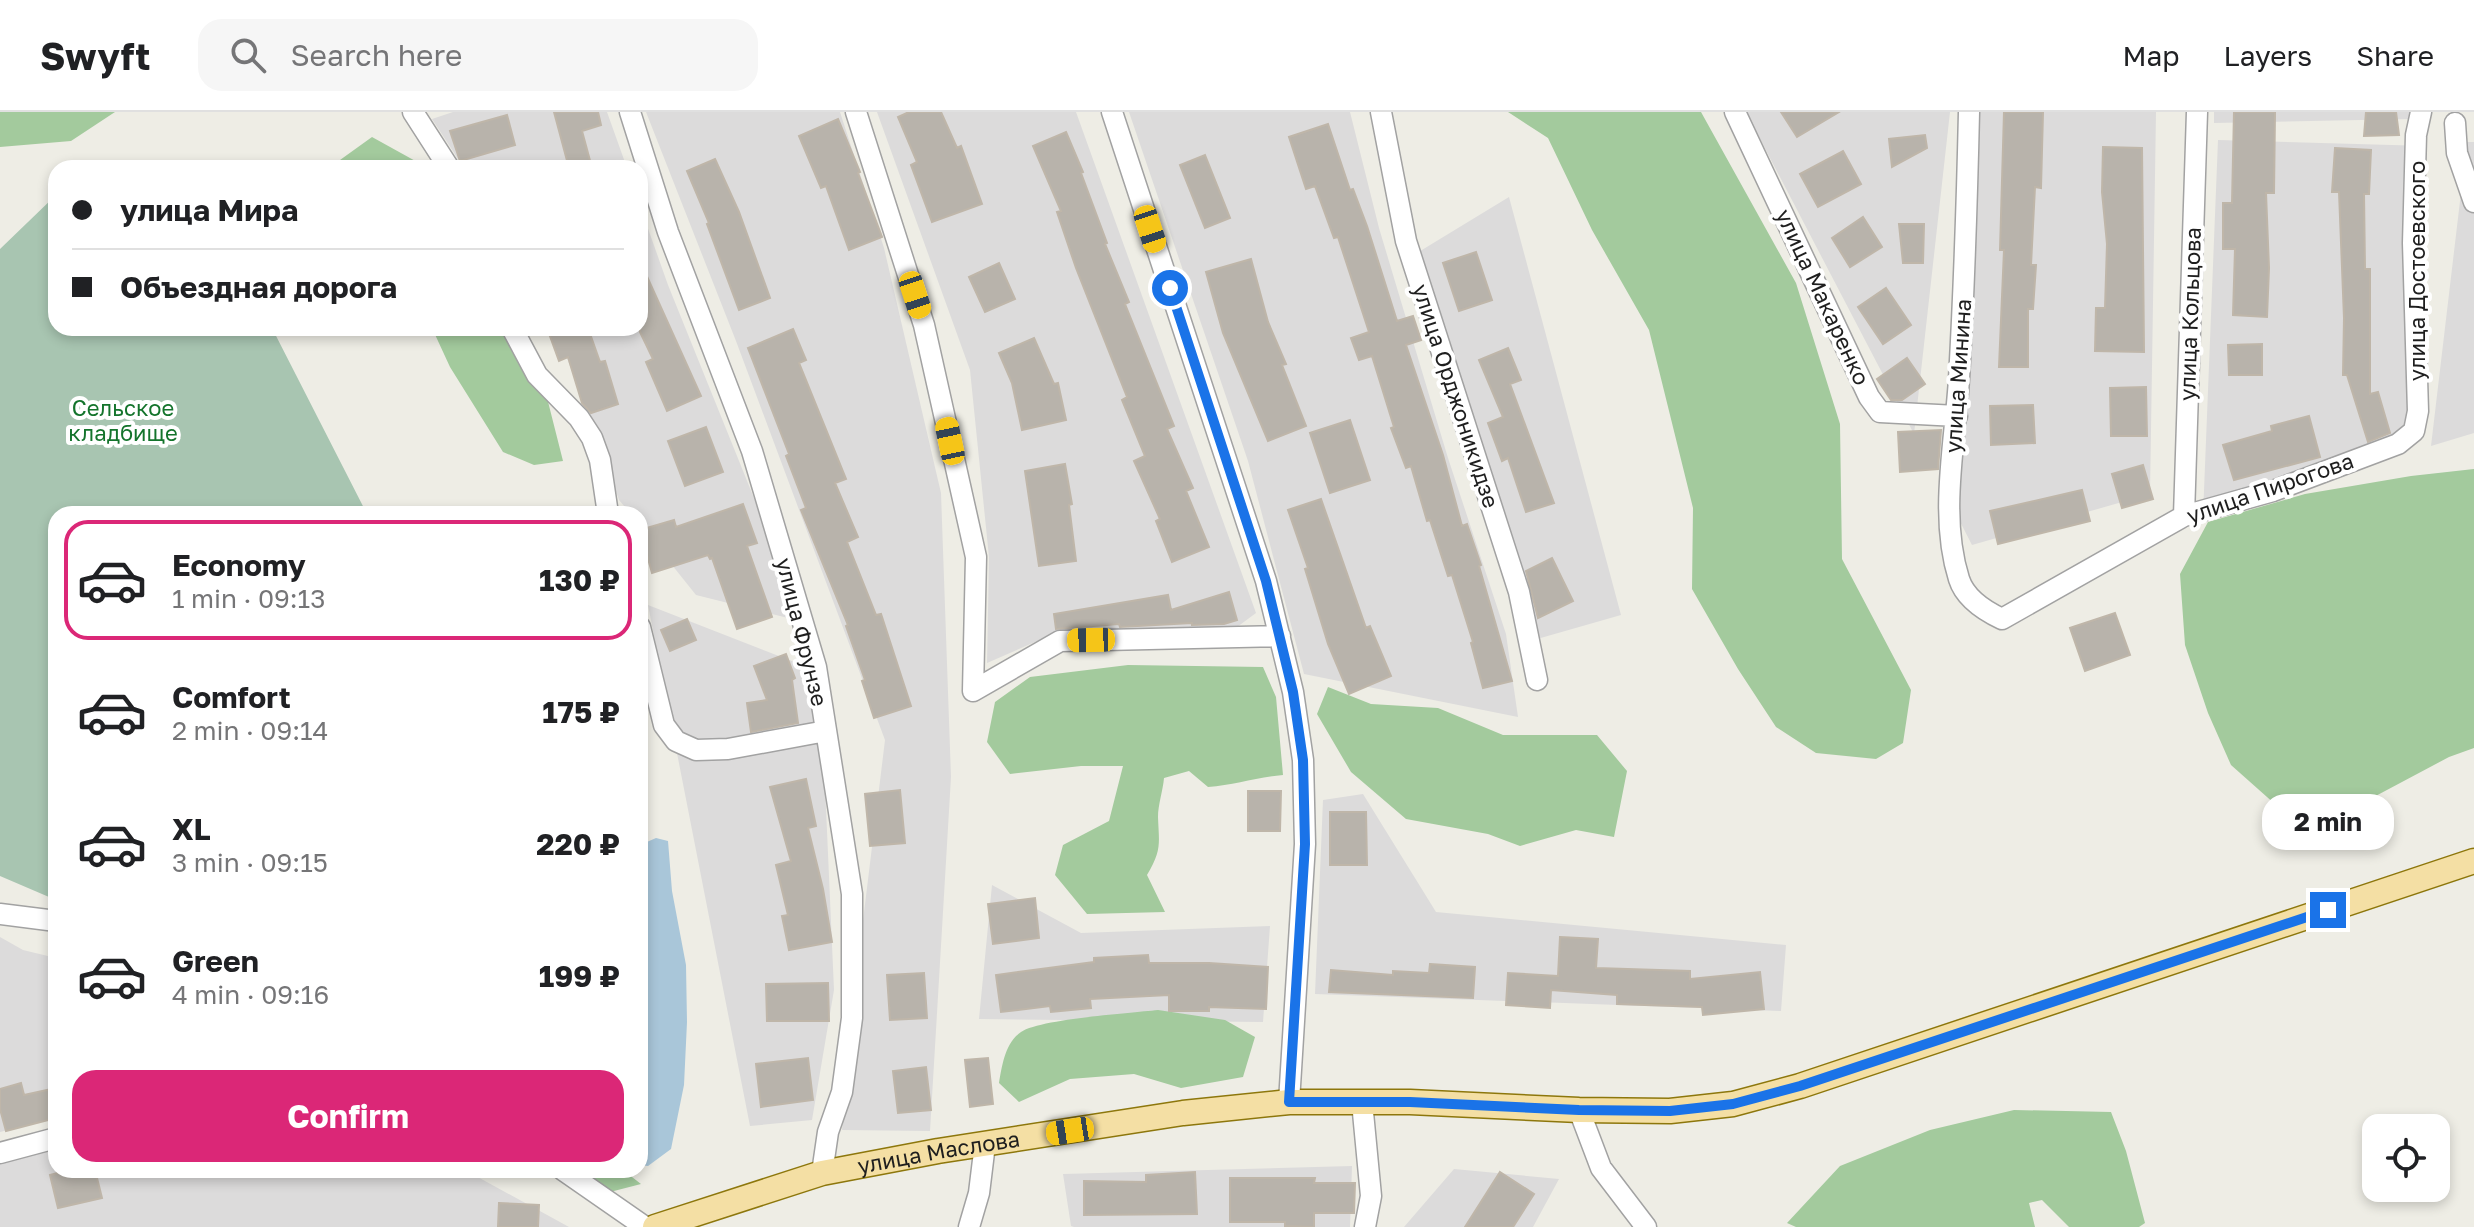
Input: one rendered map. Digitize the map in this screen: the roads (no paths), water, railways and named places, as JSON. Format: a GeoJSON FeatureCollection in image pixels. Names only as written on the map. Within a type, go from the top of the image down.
{"type":"FeatureCollection","features":[{"type":"Feature","properties":{"kind":"main road","name":"улица Маслова"},"geometry":{"type":"LineString","coordinates":[[655,1227],[822,1173],[1183,1113],[1289,1102],[1410,1102],[1670,1111],[1733,1104],[1800,1086],[2474,861]]}},
{"type":"Feature","properties":{"kind":"street"},"geometry":{"type":"LineString","coordinates":[[413,112],[444,160]]}},
{"type":"Feature","properties":{"kind":"street","name":"улица Фрунзе"},"geometry":{"type":"LineString","coordinates":[[630,112],[645,160]]}},
{"type":"Feature","properties":{"kind":"street"},"geometry":{"type":"LineString","coordinates":[[856,112],[924,325],[976,557],[973,691],[1060,641],[1280,636]]}},
{"type":"Feature","properties":{"kind":"street"},"geometry":{"type":"LineString","coordinates":[[1112,112],[1266,581],[1293,692],[1303,760],[1304,830],[1297,1004],[1289,1102]]}},
{"type":"Feature","properties":{"kind":"street","name":"улица Орджоникидзе"},"geometry":{"type":"LineString","coordinates":[[1381,112],[1406,241],[1519,592],[1537,680]]}},
{"type":"Feature","properties":{"kind":"street","name":"улица Макаренко"},"geometry":{"type":"LineString","coordinates":[[1735,112],[1869,397],[1880,412],[1957,416]]}},
{"type":"Feature","properties":{"kind":"street","name":"улица Минина"},"geometry":{"type":"LineString","coordinates":[[1969,112],[1964,283],[1949,499],[1952,553],[1960,583],[1982,610],[2002,619]]}},
{"type":"Feature","properties":{"kind":"street","name":"улица Кольцова"},"geometry":{"type":"LineString","coordinates":[[2184,516],[2197,112]]}},
{"type":"Feature","properties":{"kind":"street","name":"улица Достоевского"},"geometry":{"type":"LineString","coordinates":[[2414,431],[2418,411],[2413,243],[2416,135],[2421,112]]}},
{"type":"Feature","properties":{"kind":"street"},"geometry":{"type":"LineString","coordinates":[[2459,120],[2457,153],[2474,202]]}},
{"type":"Feature","properties":{"kind":"street","name":"улица Фрунзе"},"geometry":{"type":"LineString","coordinates":[[648,169],[668,232],[752,451],[816,667],[852,894],[852,1018],[842,1092],[828,1132],[822,1173]]}},
{"type":"Feature","properties":{"kind":"street"},"geometry":{"type":"LineString","coordinates":[[516,336],[537,375],[579,418],[592,438],[600,460],[607,506]]}},
{"type":"Feature","properties":{"kind":"street","name":"улица Пирогова"},"geometry":{"type":"LineString","coordinates":[[2002,619],[2184,516],[2273,491],[2398,444],[2414,431]]}},
{"type":"Feature","properties":{"kind":"street"},"geometry":{"type":"LineString","coordinates":[[648,660],[664,725],[676,741],[696,750],[728,749],[826,731]]}},
{"type":"Feature","properties":{"kind":"street"},"geometry":{"type":"LineString","coordinates":[[0,914],[48,920]]}},
{"type":"Feature","properties":{"kind":"street"},"geometry":{"type":"LineString","coordinates":[[1362,1102],[1371,1196],[1365,1227]]}},
{"type":"Feature","properties":{"kind":"street"},"geometry":{"type":"LineString","coordinates":[[1579,1110],[1601,1168],[1646,1227]]}},
{"type":"Feature","properties":{"kind":"street"},"geometry":{"type":"LineString","coordinates":[[0,1153],[48,1140]]}},
{"type":"Feature","properties":{"kind":"street"},"geometry":{"type":"LineString","coordinates":[[969,1227],[979,1193],[985,1144]]}},
{"type":"Feature","properties":{"kind":"street"},"geometry":{"type":"LineString","coordinates":[[575,1178],[645,1227]]}},
{"type":"Feature","properties":{"kind":"water"},"geometry":{"type":"Polygon","coordinates":[[[656,838],[668,841],[672,891],[686,965],[687,1022],[684,1085],[671,1149],[648,1166],[648,842],[656,838]]]}},
{"type":"Feature","properties":{"kind":"park label","name":"Сельское кладбище"},"geometry":{"type":"Point","coordinates":[123,420]}}]}
